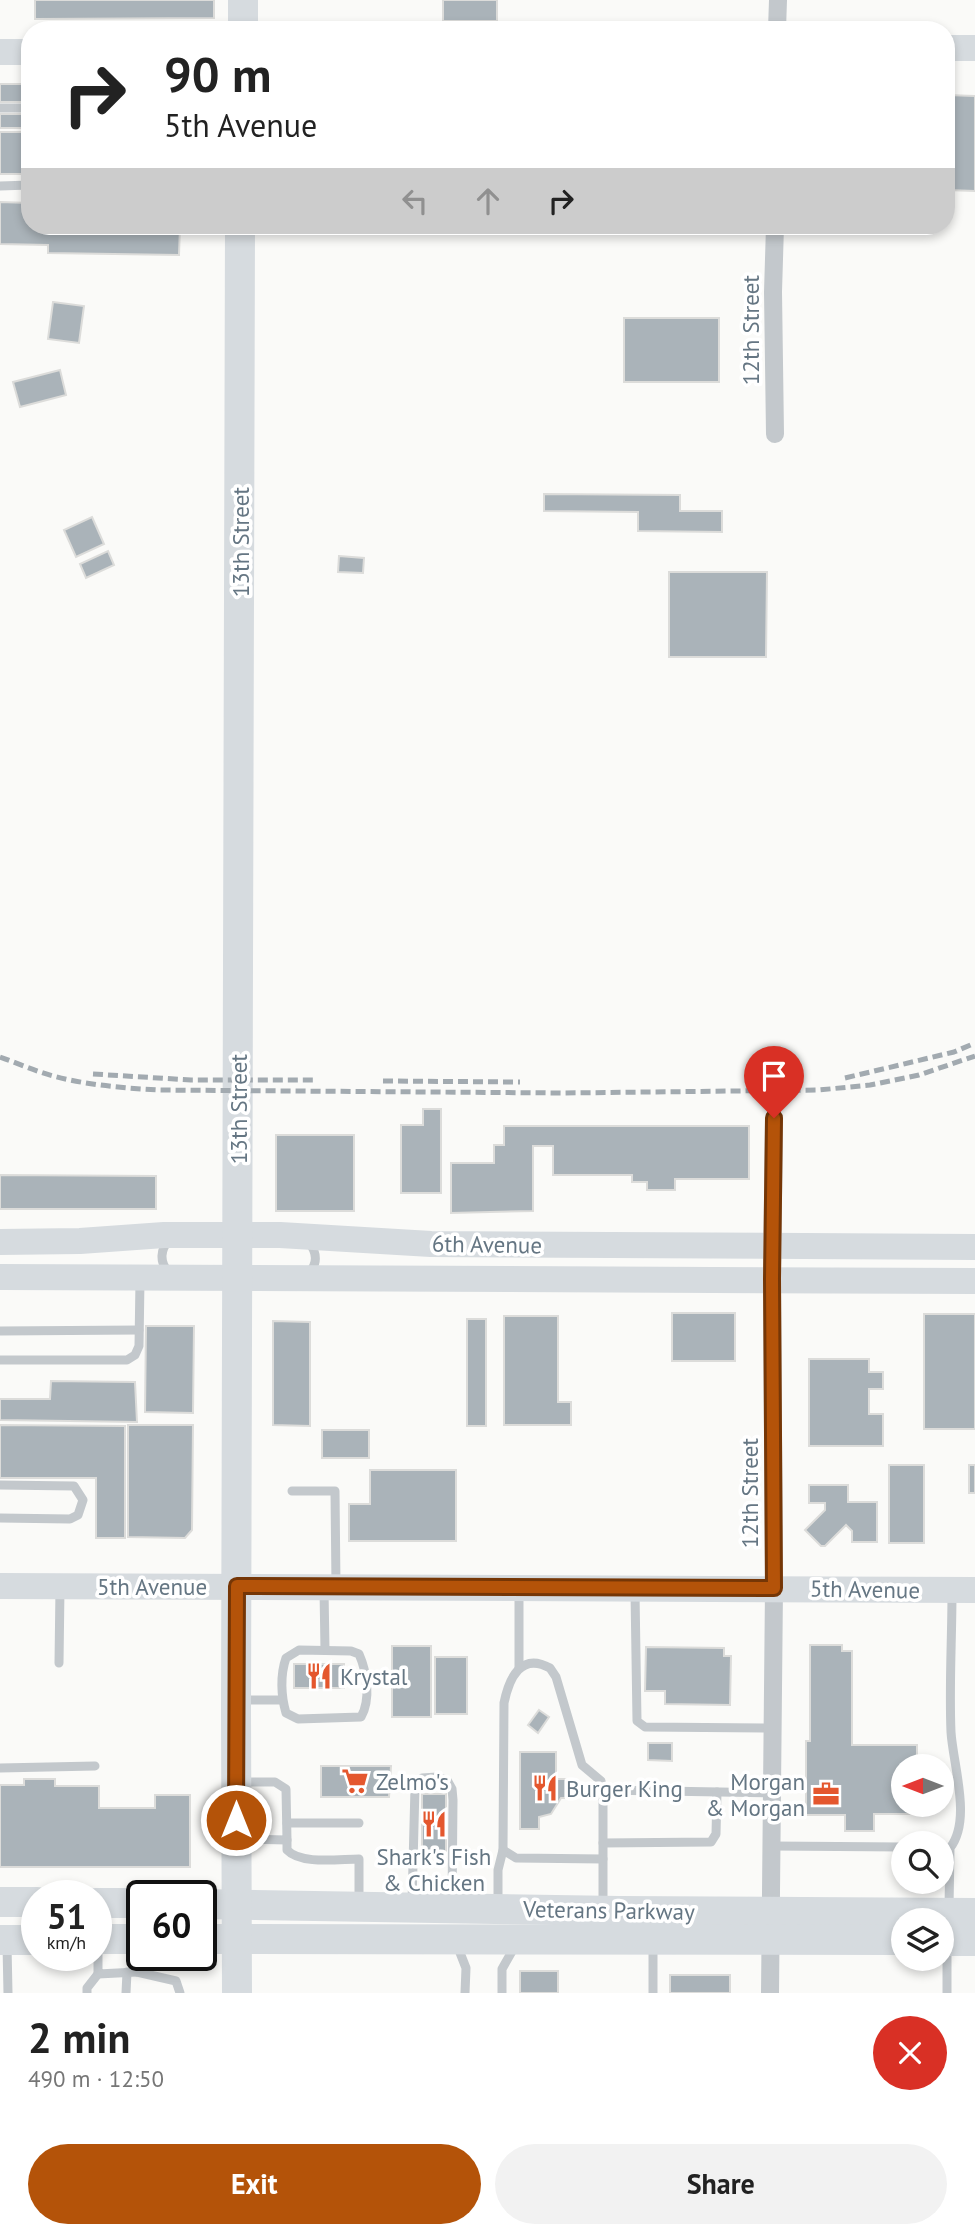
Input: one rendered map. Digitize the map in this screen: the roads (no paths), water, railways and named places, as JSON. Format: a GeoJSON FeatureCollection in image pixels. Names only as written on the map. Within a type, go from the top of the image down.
{"type":"FeatureCollection","features":[{"type":"Feature","properties":{"kind":"main road"},"geometry":{"type":"LineString","coordinates":[[243,0],[243,21]]}},
{"type":"Feature","properties":{"kind":"main road","name":"13th Street"},"geometry":{"type":"LineString","coordinates":[[237,1993],[240,235]]}},
{"type":"Feature","properties":{"kind":"main road"},"geometry":{"type":"LineString","coordinates":[[0,1902],[21,1902]]}},
{"type":"Feature","properties":{"kind":"main road","name":"Veterans Parkway"},"geometry":{"type":"LineString","coordinates":[[217,1904],[603,1911],[891,1939]]}},
{"type":"Feature","properties":{"kind":"main road","name":"Veterans Parkway"},"geometry":{"type":"LineString","coordinates":[[217,1939],[653,1940],[771,1926],[958,1930]]}},
{"type":"Feature","properties":{"kind":"street"},"geometry":{"type":"LineString","coordinates":[[777,21],[778,0]]}},
{"type":"Feature","properties":{"kind":"street"},"geometry":{"type":"LineString","coordinates":[[955,48],[975,48]]}},
{"type":"Feature","properties":{"kind":"street"},"geometry":{"type":"LineString","coordinates":[[0,52],[21,52]]}},
{"type":"Feature","properties":{"kind":"street","name":"12th Street"},"geometry":{"type":"LineString","coordinates":[[775,235],[775,435]]}},
{"type":"Feature","properties":{"kind":"street","name":"12th Street"},"geometry":{"type":"LineString","coordinates":[[770,1993],[774,1588],[774,1118]]}},
{"type":"Feature","properties":{"kind":"street","name":"6th Avenue"},"geometry":{"type":"LineString","coordinates":[[0,1242],[174,1236],[304,1237],[431,1244],[975,1247]]}},
{"type":"Feature","properties":{"kind":"street","name":"6th Avenue"},"geometry":{"type":"LineString","coordinates":[[0,1277],[975,1281]]}},
{"type":"Feature","properties":{"kind":"street","name":"5th Avenue"},"geometry":{"type":"LineString","coordinates":[[0,1586],[964,1590]]}},
{"type":"Feature","properties":{"kind":"lane"},"geometry":{"type":"LineString","coordinates":[[0,108],[21,108]]}},
{"type":"Feature","properties":{"kind":"lane"},"geometry":{"type":"LineString","coordinates":[[0,186],[21,185]]}},
{"type":"Feature","properties":{"kind":"lane"},"geometry":{"type":"LineString","coordinates":[[174,1236],[166,1244],[162,1254],[166,1270],[176,1278]]}},
{"type":"Feature","properties":{"kind":"lane"},"geometry":{"type":"LineString","coordinates":[[302,1278],[311,1272],[316,1264],[312,1247],[304,1237]]}},
{"type":"Feature","properties":{"kind":"lane"},"geometry":{"type":"LineString","coordinates":[[0,1360],[127,1360],[135,1355],[139,1346],[140,1278]]}},
{"type":"Feature","properties":{"kind":"lane"},"geometry":{"type":"LineString","coordinates":[[0,1331],[139,1330]]}},
{"type":"Feature","properties":{"kind":"lane"},"geometry":{"type":"LineString","coordinates":[[0,1485],[74,1486],[83,1500],[78,1515],[70,1518],[0,1518]]}},
{"type":"Feature","properties":{"kind":"lane"},"geometry":{"type":"LineString","coordinates":[[292,1491],[335,1491],[325,1650]]}},
{"type":"Feature","properties":{"kind":"lane"},"geometry":{"type":"LineString","coordinates":[[59,1663],[60,1586]]}},
{"type":"Feature","properties":{"kind":"lane"},"geometry":{"type":"LineString","coordinates":[[519,1587],[519,1668]]}},
{"type":"Feature","properties":{"kind":"lane"},"geometry":{"type":"LineString","coordinates":[[635,1587],[637,1721],[645,1727],[773,1728]]}},
{"type":"Feature","properties":{"kind":"lane"},"geometry":{"type":"LineString","coordinates":[[954,1843],[959,1828],[958,1774],[951,1734],[964,1590]]}},
{"type":"Feature","properties":{"kind":"lane"},"geometry":{"type":"LineString","coordinates":[[299,1650],[351,1651],[359,1654],[366,1671],[366,1704],[361,1717],[298,1719],[286,1713],[282,1700],[283,1666],[286,1658],[299,1650]]}},
{"type":"Feature","properties":{"kind":"lane"},"geometry":{"type":"LineString","coordinates":[[498,1908],[498,1870],[503,1850],[504,1703],[510,1680],[519,1668],[536,1663],[550,1668],[556,1677],[582,1765],[602,1786],[603,1911]]}},
{"type":"Feature","properties":{"kind":"lane"},"geometry":{"type":"LineString","coordinates":[[236,1700],[282,1700]]}},
{"type":"Feature","properties":{"kind":"lane"},"geometry":{"type":"LineString","coordinates":[[0,1768],[95,1766]]}},
{"type":"Feature","properties":{"kind":"lane"},"geometry":{"type":"LineString","coordinates":[[412,1906],[415,1787],[422,1778],[436,1777],[447,1780],[452,1789],[452,1907]]}},
{"type":"Feature","properties":{"kind":"lane"},"geometry":{"type":"LineString","coordinates":[[236,1782],[275,1782],[286,1790],[287,1850],[292,1856],[302,1859],[359,1859],[359,1906]]}},
{"type":"Feature","properties":{"kind":"lane"},"geometry":{"type":"LineString","coordinates":[[602,1786],[772,1793]]}},
{"type":"Feature","properties":{"kind":"lane"},"geometry":{"type":"LineString","coordinates":[[603,1843],[711,1842],[716,1834],[717,1792]]}},
{"type":"Feature","properties":{"kind":"lane"},"geometry":{"type":"LineString","coordinates":[[287,1823],[359,1822]]}},
{"type":"Feature","properties":{"kind":"lane"},"geometry":{"type":"LineString","coordinates":[[237,1839],[287,1840]]}},
{"type":"Feature","properties":{"kind":"lane"},"geometry":{"type":"LineString","coordinates":[[772,1846],[891,1847]]}},
{"type":"Feature","properties":{"kind":"lane"},"geometry":{"type":"LineString","coordinates":[[503,1850],[516,1858],[603,1859]]}},
{"type":"Feature","properties":{"kind":"lane"},"geometry":{"type":"LineString","coordinates":[[947,1993],[958,1930],[953,1894]]}},
{"type":"Feature","properties":{"kind":"lane"},"geometry":{"type":"LineString","coordinates":[[4,1940],[4,1983],[8,1993]]}},
{"type":"Feature","properties":{"kind":"lane"},"geometry":{"type":"LineString","coordinates":[[455,1940],[466,1968],[465,1993]]}},
{"type":"Feature","properties":{"kind":"lane"},"geometry":{"type":"LineString","coordinates":[[502,1993],[502,1969],[518,1940]]}},
{"type":"Feature","properties":{"kind":"lane"},"geometry":{"type":"LineString","coordinates":[[653,1940],[653,1993]]}},
{"type":"Feature","properties":{"kind":"lane"},"geometry":{"type":"LineString","coordinates":[[87,1993],[87,1988],[98,1971]]}},
{"type":"Feature","properties":{"kind":"lane"},"geometry":{"type":"LineString","coordinates":[[98,1974],[132,1972],[176,1981],[180,1993]]}},
{"type":"Feature","properties":{"kind":"lane"},"geometry":{"type":"LineString","coordinates":[[126,1993],[132,1972]]}},
{"type":"Feature","properties":{"kind":"railway"},"geometry":{"type":"LineString","coordinates":[[845,1078],[954,1052],[975,1043]]}},
{"type":"Feature","properties":{"kind":"railway"},"geometry":{"type":"LineString","coordinates":[[0,1057],[66,1079],[105,1086],[158,1090],[564,1093],[819,1090],[870,1085],[919,1075],[975,1056]]}},
{"type":"Feature","properties":{"kind":"railway"},"geometry":{"type":"LineString","coordinates":[[93,1074],[191,1080],[317,1080]]}},
{"type":"Feature","properties":{"kind":"railway"},"geometry":{"type":"LineString","coordinates":[[383,1081],[520,1082]]}},
{"type":"Feature","properties":{"kind":"place","name":"Krystal"},"geometry":{"type":"Point","coordinates":[319,1676]}},
{"type":"Feature","properties":{"kind":"place","name":"Zelmo's"},"geometry":{"type":"Point","coordinates":[355,1781]}},
{"type":"Feature","properties":{"kind":"place","name":"Burger King"},"geometry":{"type":"Point","coordinates":[545,1788]}},
{"type":"Feature","properties":{"kind":"place","name":"Morgan & Morgan"},"geometry":{"type":"Point","coordinates":[826,1794]}},
{"type":"Feature","properties":{"kind":"place","name":"Shark's Fish & Chicken"},"geometry":{"type":"Point","coordinates":[434,1824]}}]}
